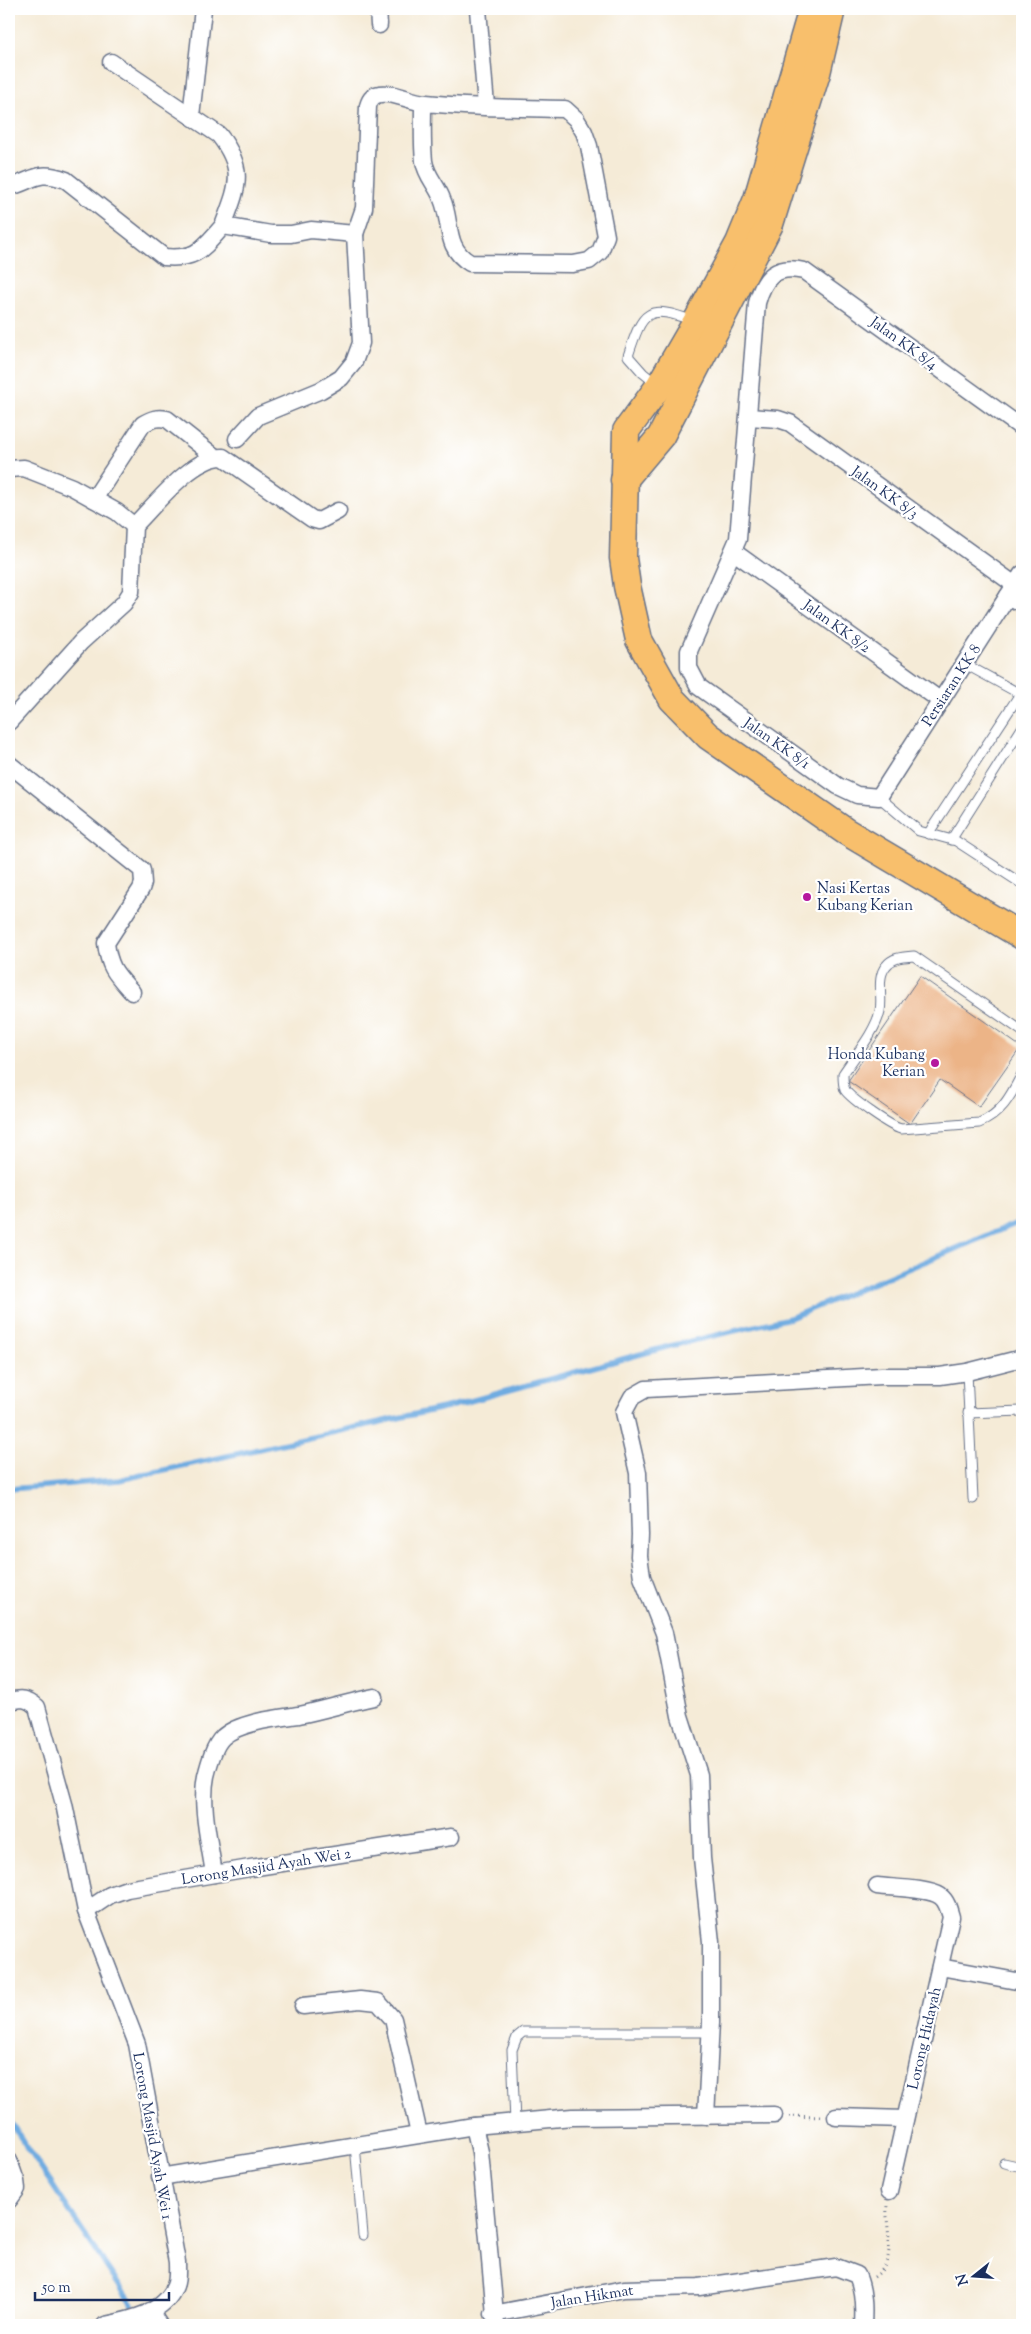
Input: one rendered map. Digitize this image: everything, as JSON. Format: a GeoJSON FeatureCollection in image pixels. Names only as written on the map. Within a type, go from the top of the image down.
{"type":"FeatureCollection","features":[{"type":"Feature","properties":{"kind":"main road"},"geometry":{"type":"LineString","coordinates":[[812,9],[757,199],[739,243],[659,386],[626,431],[623,558],[633,614],[639,640],[672,699],[708,736],[845,831],[1022,936]]}},
{"type":"Feature","properties":{"kind":"main road"},"geometry":{"type":"LineString","coordinates":[[624,480],[661,436],[770,224],[817,73],[832,9]]}},
{"type":"Feature","properties":{"kind":"street"},"geometry":{"type":"LineString","coordinates":[[191,116],[203,9]]}},
{"type":"Feature","properties":{"kind":"street"},"geometry":{"type":"LineString","coordinates":[[478,9],[486,106]]}},
{"type":"Feature","properties":{"kind":"street"},"geometry":{"type":"LineString","coordinates":[[10,189],[41,175],[55,176],[66,180],[164,257],[182,259],[198,254],[223,226],[237,188],[236,168],[231,150],[219,135],[111,62]]}},
{"type":"Feature","properties":{"kind":"street"},"geometry":{"type":"LineString","coordinates":[[237,439],[258,416],[321,390],[341,378],[354,362],[361,344],[355,234],[364,208],[369,101],[376,94],[385,93],[423,103],[565,109],[576,119],[584,132],[589,146],[606,236],[600,252],[589,261],[573,264],[470,263],[460,257],[452,243],[443,200],[428,175],[424,161],[423,103]]}},
{"type":"Feature","properties":{"kind":"street"},"geometry":{"type":"LineString","coordinates":[[223,226],[271,234],[291,234],[311,230],[355,234]]}},
{"type":"Feature","properties":{"kind":"street","name":"Jalan KK 8/4"},"geometry":{"type":"LineString","coordinates":[[749,417],[757,303],[766,281],[772,274],[782,269],[794,268],[804,271],[1022,428]]}},
{"type":"Feature","properties":{"kind":"street"},"geometry":{"type":"LineString","coordinates":[[94,499],[143,424],[151,419],[159,417],[167,419],[215,457]]}},
{"type":"Feature","properties":{"kind":"street"},"geometry":{"type":"LineString","coordinates":[[734,552],[739,526],[749,417]]}},
{"type":"Feature","properties":{"kind":"street","name":"Jalan KK 8/3"},"geometry":{"type":"LineString","coordinates":[[749,417],[778,419],[790,423],[1017,590]]}},
{"type":"Feature","properties":{"kind":"street"},"geometry":{"type":"LineString","coordinates":[[9,722],[81,642],[124,603],[131,592],[134,526],[187,472],[215,457],[223,457],[312,519],[319,520],[338,511]]}},
{"type":"Feature","properties":{"kind":"street"},"geometry":{"type":"LineString","coordinates":[[9,469],[24,468],[72,487],[117,512],[134,526]]}},
{"type":"Feature","properties":{"kind":"street","name":"Jalan KK 8/1"},"geometry":{"type":"LineString","coordinates":[[734,552],[689,651],[689,668],[692,678],[699,686],[838,786],[857,795],[879,797]]}},
{"type":"Feature","properties":{"kind":"street","name":"Jalan KK 8/2"},"geometry":{"type":"LineString","coordinates":[[734,552],[940,701]]}},
{"type":"Feature","properties":{"kind":"street","name":"Persiaran KK 8"},"geometry":{"type":"LineString","coordinates":[[879,797],[940,701],[1017,590]]}},
{"type":"Feature","properties":{"kind":"street"},"geometry":{"type":"LineString","coordinates":[[9,764],[142,870],[143,883],[141,889],[106,943],[108,960],[113,971],[132,992]]}},
{"type":"Feature","properties":{"kind":"street"},"geometry":{"type":"LineString","coordinates":[[706,2116],[710,2032],[711,1942],[702,1858],[699,1775],[680,1716],[664,1633],[642,1577],[639,1556],[638,1472],[624,1412],[632,1397],[646,1389],[882,1376],[940,1376],[967,1372],[1022,1358]]}},
{"type":"Feature","properties":{"kind":"street"},"geometry":{"type":"LineString","coordinates":[[214,1874],[205,1799],[206,1776],[214,1751],[223,1737],[244,1727],[271,1718],[300,1714],[374,1697]]}},
{"type":"Feature","properties":{"kind":"street","name":"Lorong Masjid Ayah Wei 1"},"geometry":{"type":"LineString","coordinates":[[9,1701],[21,1698],[29,1700],[38,1707],[64,1804],[86,1911],[137,2044],[177,2262],[176,2284],[168,2299],[144,2315],[106,2325]]}},
{"type":"Feature","properties":{"kind":"street","name":"Lorong Masjid Ayah Wei 2"},"geometry":{"type":"LineString","coordinates":[[86,1911],[110,1895],[127,1889],[452,1837]]}},
{"type":"Feature","properties":{"kind":"street"},"geometry":{"type":"LineString","coordinates":[[877,1886],[927,1892],[940,1896],[948,1906],[951,1918],[940,1967]]}},
{"type":"Feature","properties":{"kind":"street","name":"Lorong Hidayah"},"geometry":{"type":"LineString","coordinates":[[889,2191],[940,1967],[1022,1982]]}},
{"type":"Feature","properties":{"kind":"street"},"geometry":{"type":"LineString","coordinates":[[303,2006],[360,2000],[378,2002],[394,2019],[419,2134]]}},
{"type":"Feature","properties":{"kind":"street"},"geometry":{"type":"LineString","coordinates":[[160,2177],[474,2126],[572,2117],[774,2116]]}},
{"type":"Feature","properties":{"kind":"street"},"geometry":{"type":"LineString","coordinates":[[836,2117],[905,2119]]}},
{"type":"Feature","properties":{"kind":"street","name":"Jalan Hikmat"},"geometry":{"type":"LineString","coordinates":[[474,2126],[480,2152],[494,2319],[624,2289],[699,2287],[823,2267],[836,2267],[851,2271],[857,2276],[861,2285]]}},
{"type":"Feature","properties":{"kind":"street"},"geometry":{"type":"LineString","coordinates":[[9,2161],[17,2189],[9,2200]]}},
{"type":"Feature","properties":{"kind":"street"},"geometry":{"type":"LineString","coordinates":[[861,2285],[863,2325]]}},
{"type":"Feature","properties":{"kind":"street"},"geometry":{"type":"LineString","coordinates":[[150,2311],[159,2325]]}},
{"type":"Feature","properties":{"kind":"lane"},"geometry":{"type":"LineString","coordinates":[[659,386],[643,373],[628,356],[637,328],[653,312],[661,310],[696,322]]}},
{"type":"Feature","properties":{"kind":"lane"},"geometry":{"type":"LineString","coordinates":[[928,834],[1021,694],[965,664]]}},
{"type":"Feature","properties":{"kind":"lane"},"geometry":{"type":"LineString","coordinates":[[952,840],[1022,728]]}},
{"type":"Feature","properties":{"kind":"lane"},"geometry":{"type":"LineString","coordinates":[[879,797],[919,831],[952,840],[1022,884]]}},
{"type":"Feature","properties":{"kind":"lane"},"geometry":{"type":"LineString","coordinates":[[1022,1031],[914,956],[902,957],[892,960],[884,968],[881,978],[880,1014],[843,1074],[843,1082],[846,1091],[892,1127],[901,1129],[979,1123],[999,1112],[1022,1074]]}},
{"type":"Feature","properties":{"kind":"lane"},"geometry":{"type":"LineString","coordinates":[[967,1372],[973,1499]]}},
{"type":"Feature","properties":{"kind":"lane"},"geometry":{"type":"LineString","coordinates":[[968,1413],[1022,1411]]}},
{"type":"Feature","properties":{"kind":"lane"},"geometry":{"type":"LineString","coordinates":[[515,2122],[512,2050],[517,2036],[523,2032],[710,2032]]}},
{"type":"Feature","properties":{"kind":"lane"},"geometry":{"type":"LineString","coordinates":[[355,2145],[363,2235]]}},
{"type":"Feature","properties":{"kind":"lane"},"geometry":{"type":"LineString","coordinates":[[1004,2163],[1022,2167]]}},
{"type":"Feature","properties":{"kind":"path"},"geometry":{"type":"LineString","coordinates":[[774,2116],[836,2117]]}},
{"type":"Feature","properties":{"kind":"path"},"geometry":{"type":"LineString","coordinates":[[861,2285],[877,2275],[887,2262],[890,2250],[887,2211],[889,2191]]}},
{"type":"Feature","properties":{"kind":"building","name":"Honda Kubang Kerian"},"geometry":{"type":"Polygon","coordinates":[[[920,976],[1021,1047],[979,1107],[940,1080],[910,1124],[848,1081],[920,976]]]}},
{"type":"Feature","properties":{"kind":"waterway"},"geometry":{"type":"LineString","coordinates":[[9,1489],[119,1480],[452,1406],[670,1346],[790,1318],[1022,1221]]}},
{"type":"Feature","properties":{"kind":"waterway"},"geometry":{"type":"LineString","coordinates":[[9,2120],[132,2305]]}},
{"type":"Feature","properties":{"kind":"place","name":"Nasi Kertas Kubang Kerian"},"geometry":{"type":"Point","coordinates":[807,897]}},
{"type":"Feature","properties":{"kind":"place","name":"Honda Kubang Kerian"},"geometry":{"type":"Point","coordinates":[935,1063]}}]}
